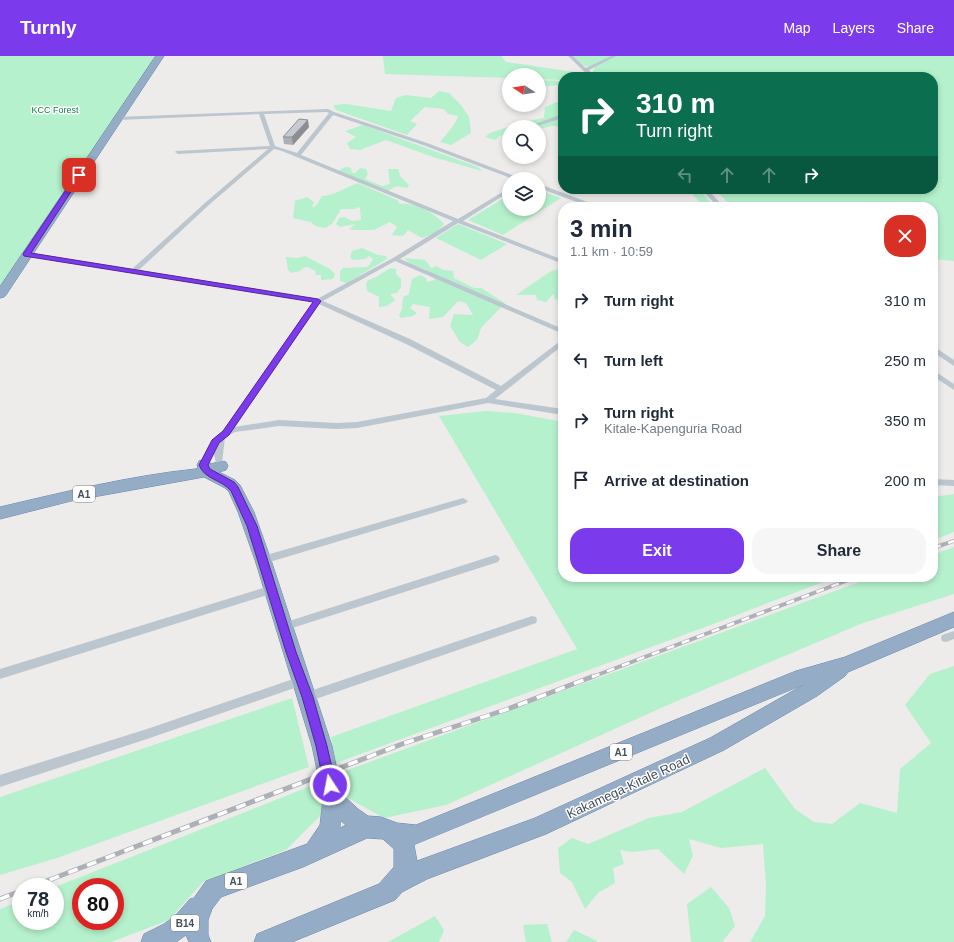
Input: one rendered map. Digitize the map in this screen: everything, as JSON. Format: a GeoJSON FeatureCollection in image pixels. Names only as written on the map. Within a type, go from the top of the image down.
{"type":"FeatureCollection","features":[{"type":"Feature","properties":{"kind":"highway"},"geometry":{"type":"LineString","coordinates":[[0,295],[160,56]]}},
{"type":"Feature","properties":{"kind":"highway"},"geometry":{"type":"LineString","coordinates":[[220,464],[230,484]]}},
{"type":"Feature","properties":{"kind":"highway","name":"A1"},"geometry":{"type":"LineString","coordinates":[[0,513],[71,496],[168,477],[191,475],[205,468],[220,464]]}},
{"type":"Feature","properties":{"kind":"highway"},"geometry":{"type":"LineString","coordinates":[[205,468],[230,484],[235,489],[246,512],[273,589],[322,746],[333,799],[332,815],[330,827],[324,839],[313,852]]}},
{"type":"Feature","properties":{"kind":"highway","name":"Kakamega-Kitale Road"},"geometry":{"type":"LineString","coordinates":[[205,898],[214,889],[313,852],[362,829],[373,827],[384,828],[406,835],[416,835],[802,677],[848,664],[954,619]]}},
{"type":"Feature","properties":{"kind":"highway","name":"Kakamega-Kitale Road"},"geometry":{"type":"LineString","coordinates":[[265,942],[387,892],[396,884],[421,870],[539,827],[717,744],[811,690],[848,664]]}},
{"type":"Feature","properties":{"kind":"highway","name":"A1"},"geometry":{"type":"LineString","coordinates":[[333,799],[365,826],[373,827]]}},
{"type":"Feature","properties":{"kind":"highway","name":"Kakamega-Kitale Road"},"geometry":{"type":"LineString","coordinates":[[394,832],[403,841],[406,862],[403,874],[396,884]]}},
{"type":"Feature","properties":{"kind":"highway"},"geometry":{"type":"LineString","coordinates":[[200,942],[197,935],[196,923],[198,910],[205,898]]}},
{"type":"Feature","properties":{"kind":"highway","name":"B14"},"geometry":{"type":"LineString","coordinates":[[152,942],[171,934],[181,927],[205,898]]}},
{"type":"Feature","properties":{"kind":"street"},"geometry":{"type":"LineString","coordinates":[[570,56],[586,70],[614,56]]}},
{"type":"Feature","properties":{"kind":"street"},"geometry":{"type":"LineString","coordinates":[[118,118],[324,110],[425,144],[502,173]]}},
{"type":"Feature","properties":{"kind":"street"},"geometry":{"type":"LineString","coordinates":[[261,112],[273,147]]}},
{"type":"Feature","properties":{"kind":"street"},"geometry":{"type":"LineString","coordinates":[[298,156],[332,113]]}},
{"type":"Feature","properties":{"kind":"street"},"geometry":{"type":"LineString","coordinates":[[546,122],[558,118]]}},
{"type":"Feature","properties":{"kind":"street"},"geometry":{"type":"LineString","coordinates":[[134,271],[208,203],[273,147]]}},
{"type":"Feature","properties":{"kind":"street"},"geometry":{"type":"LineString","coordinates":[[178,152],[273,147],[558,260]]}},
{"type":"Feature","properties":{"kind":"street"},"geometry":{"type":"LineString","coordinates":[[546,189],[558,193]]}},
{"type":"Feature","properties":{"kind":"street"},"geometry":{"type":"LineString","coordinates":[[205,468],[214,444],[224,434],[318,301],[394,259],[502,194]]}},
{"type":"Feature","properties":{"kind":"street"},"geometry":{"type":"LineString","coordinates":[[561,194],[582,202]]}},
{"type":"Feature","properties":{"kind":"street"},"geometry":{"type":"LineString","coordinates":[[709,194],[716,202]]}},
{"type":"Feature","properties":{"kind":"street"},"geometry":{"type":"LineString","coordinates":[[27,254],[318,301],[407,340],[502,390]]}},
{"type":"Feature","properties":{"kind":"street"},"geometry":{"type":"LineString","coordinates":[[394,259],[558,330]]}},
{"type":"Feature","properties":{"kind":"street"},"geometry":{"type":"LineString","coordinates":[[488,400],[558,345]]}},
{"type":"Feature","properties":{"kind":"street"},"geometry":{"type":"LineString","coordinates":[[938,352],[954,364]]}},
{"type":"Feature","properties":{"kind":"street"},"geometry":{"type":"LineString","coordinates":[[938,376],[954,388]]}},
{"type":"Feature","properties":{"kind":"street"},"geometry":{"type":"LineString","coordinates":[[224,434],[244,428],[279,423],[337,426],[357,425],[488,400],[558,411]]}},
{"type":"Feature","properties":{"kind":"street"},"geometry":{"type":"LineString","coordinates":[[220,464],[218,454],[224,434]]}},
{"type":"Feature","properties":{"kind":"street"},"geometry":{"type":"LineString","coordinates":[[938,482],[954,483]]}},
{"type":"Feature","properties":{"kind":"street"},"geometry":{"type":"LineString","coordinates":[[263,560],[463,501]]}},
{"type":"Feature","properties":{"kind":"street"},"geometry":{"type":"LineString","coordinates":[[284,627],[495,559]]}},
{"type":"Feature","properties":{"kind":"street"},"geometry":{"type":"LineString","coordinates":[[0,674],[273,589]]}},
{"type":"Feature","properties":{"kind":"street"},"geometry":{"type":"LineString","coordinates":[[0,781],[147,734],[304,689],[532,620]]}},
{"type":"Feature","properties":{"kind":"green space","name":"KCC Forest"},"geometry":{"type":"Polygon","coordinates":[[[0,56],[155,56],[0,294],[0,56]]]}},
{"type":"Feature","properties":{"kind":"green space"},"geometry":{"type":"Polygon","coordinates":[[[383,56],[501,56],[506,62],[574,72],[558,72],[558,80],[546,79],[546,68],[502,68],[502,78],[385,74],[383,56]]]}},
{"type":"Feature","properties":{"kind":"green space"},"geometry":{"type":"Polygon","coordinates":[[[573,56],[954,56],[954,261],[938,259],[938,202],[727,202],[720,194],[938,194],[938,72],[593,72],[595,68],[585,66],[573,56]]]}},
{"type":"Feature","properties":{"kind":"green space"},"geometry":{"type":"Polygon","coordinates":[[[546,80],[558,81],[558,85],[546,86],[546,80]]]}},
{"type":"Feature","properties":{"kind":"green space"},"geometry":{"type":"Polygon","coordinates":[[[439,91],[449,93],[461,105],[469,117],[471,133],[451,145],[440,142],[453,127],[458,116],[448,114],[444,109],[425,107],[410,121],[417,124],[407,135],[336,110],[333,105],[346,104],[391,111],[396,98],[406,95],[431,98],[439,91]]]}},
{"type":"Feature","properties":{"kind":"green space"},"geometry":{"type":"Polygon","coordinates":[[[558,101],[558,127],[546,127],[546,120],[533,120],[544,118],[546,107],[558,101]]]}},
{"type":"Feature","properties":{"kind":"green space"},"geometry":{"type":"Polygon","coordinates":[[[363,125],[478,167],[482,171],[433,157],[386,140],[360,150],[350,149],[347,143],[356,137],[345,131],[363,125]]]}},
{"type":"Feature","properties":{"kind":"green space"},"geometry":{"type":"Polygon","coordinates":[[[502,129],[502,135],[499,136],[496,140],[485,137],[490,133],[502,129]]]}},
{"type":"Feature","properties":{"kind":"green space"},"geometry":{"type":"Polygon","coordinates":[[[346,167],[351,168],[352,173],[355,173],[360,168],[366,169],[368,174],[365,179],[382,186],[390,184],[388,169],[398,169],[401,177],[409,185],[407,188],[397,186],[387,191],[339,170],[346,167]]]}},
{"type":"Feature","properties":{"kind":"green space"},"geometry":{"type":"Polygon","coordinates":[[[358,183],[397,200],[400,204],[412,205],[424,209],[444,224],[436,233],[422,238],[408,230],[403,236],[392,235],[397,227],[390,222],[374,230],[349,230],[355,224],[340,227],[336,224],[339,218],[344,217],[352,221],[361,220],[360,208],[357,207],[355,209],[341,209],[332,224],[325,228],[315,226],[311,222],[293,218],[295,201],[307,197],[314,202],[312,207],[314,207],[322,196],[336,193],[358,183]]]}},
{"type":"Feature","properties":{"kind":"green space"},"geometry":{"type":"Polygon","coordinates":[[[546,193],[561,198],[546,208],[546,193]]]}},
{"type":"Feature","properties":{"kind":"green space"},"geometry":{"type":"Polygon","coordinates":[[[692,194],[703,194],[710,202],[700,202],[692,194]]]}},
{"type":"Feature","properties":{"kind":"green space"},"geometry":{"type":"Polygon","coordinates":[[[502,199],[502,216],[533,216],[503,235],[468,220],[502,199]]]}},
{"type":"Feature","properties":{"kind":"green space"},"geometry":{"type":"Polygon","coordinates":[[[458,224],[507,244],[481,260],[436,238],[458,224]]]}},
{"type":"Feature","properties":{"kind":"green space"},"geometry":{"type":"Polygon","coordinates":[[[362,248],[378,255],[386,256],[387,259],[347,283],[340,281],[340,271],[343,268],[368,267],[373,259],[369,256],[365,259],[353,260],[350,257],[352,251],[362,248]]]}},
{"type":"Feature","properties":{"kind":"green space"},"geometry":{"type":"Polygon","coordinates":[[[305,256],[330,269],[335,274],[333,279],[321,280],[321,275],[316,275],[315,271],[308,267],[291,273],[288,270],[286,257],[298,258],[305,256]]]}},
{"type":"Feature","properties":{"kind":"green space"},"geometry":{"type":"Polygon","coordinates":[[[404,258],[425,260],[431,268],[437,266],[443,270],[453,271],[454,278],[474,288],[481,288],[505,303],[481,328],[477,340],[468,347],[460,342],[450,326],[454,314],[473,315],[466,303],[458,301],[443,317],[429,319],[430,307],[413,304],[410,308],[417,313],[413,316],[401,318],[399,315],[402,309],[403,297],[409,294],[412,279],[420,275],[426,278],[427,282],[435,280],[427,270],[409,263],[404,258]]]}},
{"type":"Feature","properties":{"kind":"green space"},"geometry":{"type":"Polygon","coordinates":[[[391,268],[396,269],[396,274],[401,279],[401,287],[397,293],[390,294],[395,300],[387,306],[379,307],[379,297],[367,291],[366,284],[368,280],[391,268]]]}},
{"type":"Feature","properties":{"kind":"green space"},"geometry":{"type":"Polygon","coordinates":[[[558,269],[558,300],[555,299],[553,294],[546,302],[537,300],[536,295],[516,295],[551,271],[558,269]]]}},
{"type":"Feature","properties":{"kind":"green space"},"geometry":{"type":"Polygon","coordinates":[[[486,411],[515,413],[558,421],[558,582],[823,582],[336,763],[331,737],[577,649],[439,416],[486,411]]]}},
{"type":"Feature","properties":{"kind":"green space"},"geometry":{"type":"Polygon","coordinates":[[[954,494],[954,532],[938,538],[938,496],[954,494]]]}},
{"type":"Feature","properties":{"kind":"green space"},"geometry":{"type":"Polygon","coordinates":[[[954,547],[954,594],[863,623],[670,704],[446,805],[384,818],[346,797],[337,774],[859,582],[938,582],[938,553],[954,547]]]}},
{"type":"Feature","properties":{"kind":"green space"},"geometry":{"type":"Polygon","coordinates":[[[954,666],[954,942],[750,942],[765,916],[766,885],[763,844],[721,848],[689,839],[693,856],[684,874],[658,849],[632,852],[620,850],[624,864],[613,868],[615,883],[598,893],[585,909],[572,882],[560,873],[558,848],[572,838],[588,844],[649,818],[682,812],[765,768],[795,809],[814,822],[832,824],[860,803],[897,813],[900,769],[931,743],[905,705],[930,674],[954,666]]]}},
{"type":"Feature","properties":{"kind":"green space"},"geometry":{"type":"Polygon","coordinates":[[[292,698],[309,767],[57,858],[0,875],[0,797],[292,698]]]}},
{"type":"Feature","properties":{"kind":"green space"},"geometry":{"type":"Polygon","coordinates":[[[321,782],[326,810],[286,850],[203,882],[169,920],[111,942],[0,942],[0,909],[12,904],[12,930],[64,930],[64,883],[72,880],[72,930],[124,930],[124,878],[78,878],[321,782]]]}},
{"type":"Feature","properties":{"kind":"green space"},"geometry":{"type":"Polygon","coordinates":[[[711,887],[729,908],[735,926],[722,942],[691,942],[687,904],[711,887]]]}},
{"type":"Feature","properties":{"kind":"green space"},"geometry":{"type":"Polygon","coordinates":[[[435,916],[444,930],[439,942],[388,942],[435,916]]]}},
{"type":"Feature","properties":{"kind":"green space"},"geometry":{"type":"Polygon","coordinates":[[[547,924],[552,942],[526,942],[523,925],[547,924]]]}},
{"type":"Feature","properties":{"kind":"green space"},"geometry":{"type":"Polygon","coordinates":[[[574,930],[597,941],[597,942],[566,942],[574,930]]]}},
{"type":"Feature","properties":{"kind":"building"},"geometry":{"type":"Polygon","coordinates":[[[299,119],[308,120],[292,137],[283,137],[299,119]]]}},
{"type":"Feature","properties":{"kind":"railway"},"geometry":{"type":"LineString","coordinates":[[938,546],[954,541]]}},
{"type":"Feature","properties":{"kind":"railway"},"geometry":{"type":"LineString","coordinates":[[592,677],[843,582]]}},
{"type":"Feature","properties":{"kind":"railway"},"geometry":{"type":"LineString","coordinates":[[54,878],[402,744],[508,709],[594,676]]}},
{"type":"Feature","properties":{"kind":"railway"},"geometry":{"type":"LineString","coordinates":[[0,899],[12,894]]}},
{"type":"Feature","properties":{"kind":"route"},"geometry":{"type":"LineString","coordinates":[[79,175],[27,254],[318,301],[226,433],[215,442],[204,465],[206,471],[219,477],[235,489],[252,526],[322,746],[330,785]]}}]}
